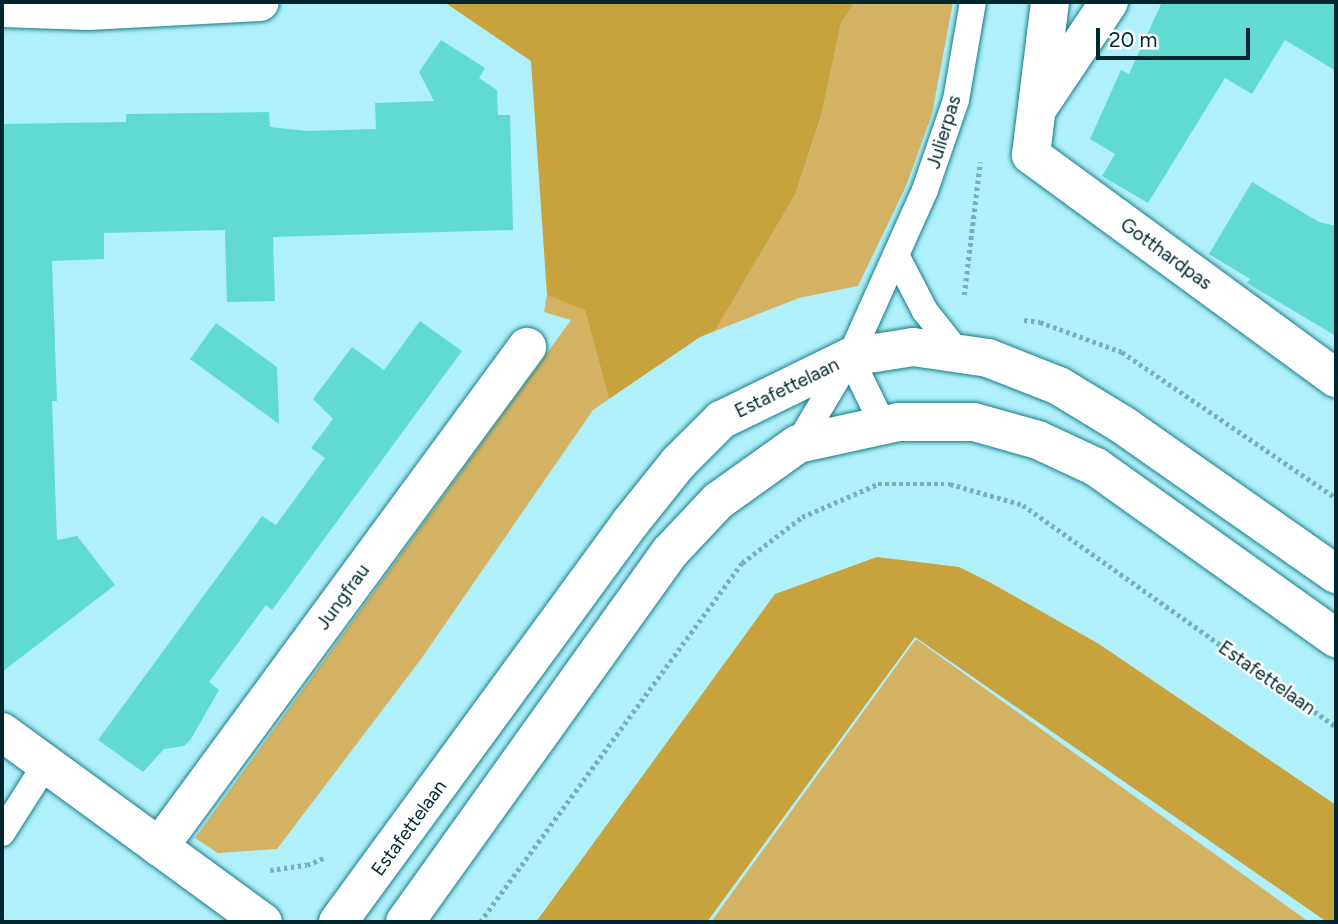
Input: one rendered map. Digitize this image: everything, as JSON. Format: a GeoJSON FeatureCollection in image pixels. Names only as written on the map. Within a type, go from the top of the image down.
{"type":"FeatureCollection","features":[{"type":"Feature","properties":{"kind":"street"},"geometry":{"type":"LineString","coordinates":[[2,8],[88,11],[260,2]]}},
{"type":"Feature","properties":{"kind":"street","name":"Gotthardpas"},"geometry":{"type":"LineString","coordinates":[[1050,2],[1031,155],[1336,377]]}},
{"type":"Feature","properties":{"kind":"street","name":"Gotthardpas"},"geometry":{"type":"LineString","coordinates":[[1035,113],[1109,2]]}},
{"type":"Feature","properties":{"kind":"street","name":"Jungfrau"},"geometry":{"type":"LineString","coordinates":[[159,847],[527,347]]}},
{"type":"Feature","properties":{"kind":"street","name":"Estafettelaan"},"geometry":{"type":"LineString","coordinates":[[338,922],[630,523],[678,463],[721,420],[849,357],[913,347],[988,358],[1059,386],[1124,425],[1336,574]]}},
{"type":"Feature","properties":{"kind":"street"},"geometry":{"type":"LineString","coordinates":[[405,922],[670,552],[718,501],[798,444],[899,422],[974,422],[1038,440],[1084,462],[1336,638]]}},
{"type":"Feature","properties":{"kind":"street"},"geometry":{"type":"LineString","coordinates":[[2,732],[263,922]]}},
{"type":"Feature","properties":{"kind":"lane","name":"Julierpas"},"geometry":{"type":"LineString","coordinates":[[798,444],[849,357],[897,257],[925,190],[956,100],[973,2]]}},
{"type":"Feature","properties":{"kind":"lane"},"geometry":{"type":"LineString","coordinates":[[897,257],[925,311],[959,354]]}},
{"type":"Feature","properties":{"kind":"lane"},"geometry":{"type":"LineString","coordinates":[[849,357],[883,425]]}},
{"type":"Feature","properties":{"kind":"lane"},"geometry":{"type":"LineString","coordinates":[[2,833],[46,764]]}},
{"type":"Feature","properties":{"kind":"path"},"geometry":{"type":"LineString","coordinates":[[1014,318],[1040,322],[1122,352],[1336,498]]}},
{"type":"Feature","properties":{"kind":"path","name":"Estafettelaan"},"geometry":{"type":"LineString","coordinates":[[480,922],[742,563],[802,517],[878,484],[950,484],[1023,505],[1336,727]]}},
{"type":"Feature","properties":{"kind":"path"},"geometry":{"type":"LineString","coordinates":[[205,881],[307,864],[337,854]]}},
{"type":"Feature","properties":{"kind":"shaded area"},"geometry":{"type":"Polygon","coordinates":[[[444,2],[855,2],[841,23],[822,113],[795,195],[715,331],[700,337],[609,399],[585,310],[547,295],[531,61],[444,2]]]}},
{"type":"Feature","properties":{"kind":"shaded area"},"geometry":{"type":"Polygon","coordinates":[[[855,2],[953,2],[932,114],[906,186],[858,286],[799,298],[715,331],[795,195],[822,113],[841,23],[855,2]]]}},
{"type":"Feature","properties":{"kind":"shaded area"},"geometry":{"type":"Polygon","coordinates":[[[547,295],[585,309],[609,399],[593,410],[421,659],[277,849],[218,853],[195,838],[571,320],[544,312],[547,295]]]}},
{"type":"Feature","properties":{"kind":"shaded area"},"geometry":{"type":"Polygon","coordinates":[[[877,557],[959,567],[991,583],[1099,644],[1336,805],[1336,922],[1327,922],[915,637],[707,922],[536,922],[775,594],[877,557]]]}},
{"type":"Feature","properties":{"kind":"shaded area"},"geometry":{"type":"Polygon","coordinates":[[[916,639],[1309,922],[711,922],[916,639]]]}},
{"type":"Feature","properties":{"kind":"building"},"geometry":{"type":"Polygon","coordinates":[[[1162,2],[1336,2],[1336,71],[1285,40],[1252,94],[1225,78],[1148,203],[1102,176],[1115,154],[1090,139],[1121,70],[1129,74],[1162,2]]]}},
{"type":"Feature","properties":{"kind":"building"},"geometry":{"type":"Polygon","coordinates":[[[441,40],[485,68],[479,78],[497,90],[498,115],[510,115],[513,230],[273,237],[275,301],[227,302],[225,230],[104,233],[104,259],[52,261],[57,401],[52,401],[57,540],[77,536],[115,585],[2,672],[2,124],[126,122],[126,114],[269,112],[270,127],[307,131],[376,129],[375,103],[434,101],[419,72],[441,40]]]}},
{"type":"Feature","properties":{"kind":"building"},"geometry":{"type":"Polygon","coordinates":[[[1252,182],[1319,222],[1336,226],[1336,336],[1247,283],[1250,279],[1209,254],[1252,182]]]}},
{"type":"Feature","properties":{"kind":"building"},"geometry":{"type":"Polygon","coordinates":[[[420,321],[462,351],[272,610],[266,605],[209,682],[219,690],[191,739],[184,746],[164,749],[143,772],[98,740],[262,516],[276,525],[325,458],[311,448],[333,419],[313,399],[352,347],[384,370],[420,321]]]}},
{"type":"Feature","properties":{"kind":"building"},"geometry":{"type":"Polygon","coordinates":[[[216,323],[277,367],[279,424],[190,359],[216,323]]]}}]}
